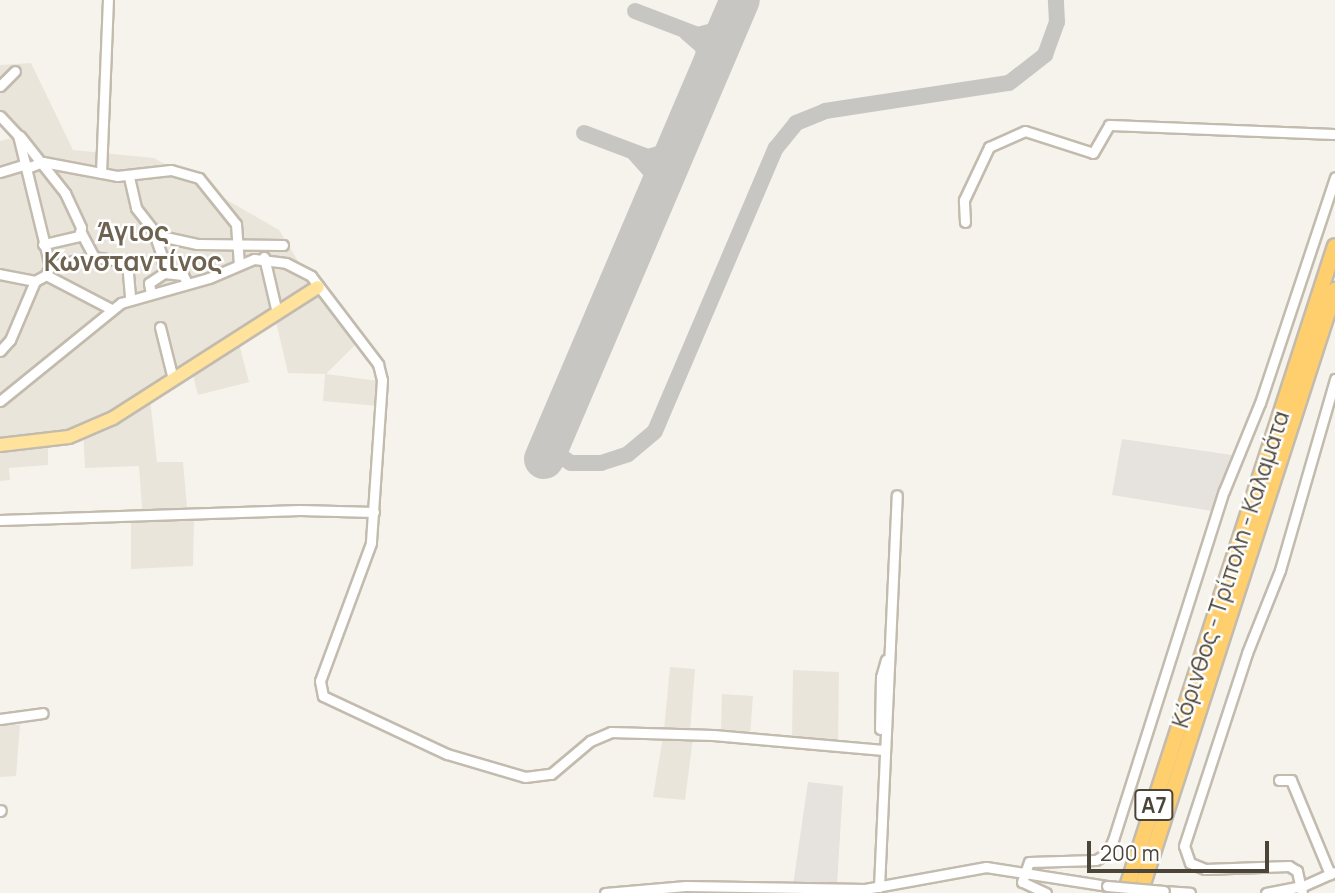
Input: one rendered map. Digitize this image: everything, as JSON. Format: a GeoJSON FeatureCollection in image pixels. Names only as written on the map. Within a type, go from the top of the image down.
{"type":"FeatureCollection","features":[{"type":"Feature","properties":{"kind":"highway","name":"Κόρινθος - Τρίπολη - Καλαμάτα"},"geometry":{"type":"LineString","coordinates":[[1140,893],[1220,644],[1335,246]]}},
{"type":"Feature","properties":{"kind":"highway","name":"Κόρινθος - Τρίπολη - Καλαμάτα"},"geometry":{"type":"LineString","coordinates":[[1125,893],[1221,589],[1269,472],[1335,290]]}},
{"type":"Feature","properties":{"kind":"highway"},"geometry":{"type":"LineString","coordinates":[[1250,486],[1269,472]]}},
{"type":"Feature","properties":{"kind":"highway"},"geometry":{"type":"LineString","coordinates":[[1269,472],[1270,516]]}},
{"type":"Feature","properties":{"kind":"highway"},"geometry":{"type":"LineString","coordinates":[[1220,644],[1241,600]]}},
{"type":"Feature","properties":{"kind":"main road"},"geometry":{"type":"LineString","coordinates":[[0,444],[58,440],[85,431],[318,287]]}},
{"type":"Feature","properties":{"kind":"street"},"geometry":{"type":"LineString","coordinates":[[101,173],[108,0]]}},
{"type":"Feature","properties":{"kind":"street"},"geometry":{"type":"LineString","coordinates":[[0,86],[15,71]]}},
{"type":"Feature","properties":{"kind":"street"},"geometry":{"type":"LineString","coordinates":[[0,116],[43,162],[73,205],[81,233],[94,257]]}},
{"type":"Feature","properties":{"kind":"street"},"geometry":{"type":"LineString","coordinates":[[965,222],[964,200],[989,146],[1027,130],[1093,153],[1109,125],[1335,134]]}},
{"type":"Feature","properties":{"kind":"street"},"geometry":{"type":"LineString","coordinates":[[18,135],[48,271],[111,309]]}},
{"type":"Feature","properties":{"kind":"street"},"geometry":{"type":"LineString","coordinates":[[0,172],[43,162],[128,177],[171,170],[199,178],[236,224],[239,265]]}},
{"type":"Feature","properties":{"kind":"street"},"geometry":{"type":"LineString","coordinates":[[128,177],[136,208],[156,235],[164,273]]}},
{"type":"Feature","properties":{"kind":"street"},"geometry":{"type":"LineString","coordinates":[[1046,893],[1024,884],[1024,873],[1036,860],[1096,860],[1112,844],[1224,491],[1260,403],[1335,177]]}},
{"type":"Feature","properties":{"kind":"street"},"geometry":{"type":"LineString","coordinates":[[43,244],[81,233]]}},
{"type":"Feature","properties":{"kind":"street"},"geometry":{"type":"LineString","coordinates":[[156,235],[197,244],[283,245]]}},
{"type":"Feature","properties":{"kind":"street"},"geometry":{"type":"LineString","coordinates":[[0,351],[19,321],[35,281],[48,271],[94,257],[127,262],[130,299]]}},
{"type":"Feature","properties":{"kind":"street"},"geometry":{"type":"LineString","coordinates":[[264,257],[277,313]]}},
{"type":"Feature","properties":{"kind":"street"},"geometry":{"type":"LineString","coordinates":[[0,401],[111,309],[130,299],[264,257],[303,271],[318,287],[382,376],[374,512],[368,555],[318,687],[323,696],[447,754],[532,778],[556,772],[590,741],[611,732],[884,745]]}},
{"type":"Feature","properties":{"kind":"street"},"geometry":{"type":"LineString","coordinates":[[150,294],[149,283],[164,273],[183,275],[187,283]]}},
{"type":"Feature","properties":{"kind":"street"},"geometry":{"type":"LineString","coordinates":[[0,274],[35,281]]}},
{"type":"Feature","properties":{"kind":"street"},"geometry":{"type":"LineString","coordinates":[[160,327],[173,379]]}},
{"type":"Feature","properties":{"kind":"street"},"geometry":{"type":"LineString","coordinates":[[1302,889],[1289,866],[1213,870],[1195,867],[1186,858],[1184,846],[1247,653],[1280,570],[1335,379]]}},
{"type":"Feature","properties":{"kind":"street"},"geometry":{"type":"LineString","coordinates":[[879,887],[884,745],[898,555],[897,495]]}},
{"type":"Feature","properties":{"kind":"street"},"geometry":{"type":"LineString","coordinates":[[0,520],[300,510],[374,512]]}},
{"type":"Feature","properties":{"kind":"street"},"geometry":{"type":"LineString","coordinates":[[0,719],[43,713]]}},
{"type":"Feature","properties":{"kind":"street"},"geometry":{"type":"LineString","coordinates":[[1266,893],[1302,889],[1333,873],[1291,780],[1279,780]]}},
{"type":"Feature","properties":{"kind":"street"},"geometry":{"type":"LineString","coordinates":[[605,893],[711,886],[879,887],[976,868],[1107,886],[1190,893]]}},
{"type":"Feature","properties":{"kind":"shaded area"},"geometry":{"type":"Polygon","coordinates":[[[31,63],[73,150],[154,158],[279,230],[325,305],[358,342],[326,374],[379,381],[378,406],[323,401],[325,374],[288,373],[274,313],[237,336],[249,382],[198,395],[190,364],[149,390],[157,462],[183,462],[188,519],[194,519],[193,566],[131,569],[131,522],[143,521],[139,466],[85,468],[83,429],[48,437],[48,465],[9,468],[10,480],[0,481],[0,141],[24,135],[0,111],[0,65],[31,63]]]}},
{"type":"Feature","properties":{"kind":"shaded area"},"geometry":{"type":"Polygon","coordinates":[[[1122,439],[1232,455],[1212,511],[1112,495],[1122,439]]]}},
{"type":"Feature","properties":{"kind":"shaded area"},"geometry":{"type":"Polygon","coordinates":[[[670,667],[695,669],[690,731],[664,730],[670,667]]]}},
{"type":"Feature","properties":{"kind":"shaded area"},"geometry":{"type":"Polygon","coordinates":[[[793,670],[839,672],[838,745],[792,740],[793,670]]]}},
{"type":"Feature","properties":{"kind":"shaded area"},"geometry":{"type":"Polygon","coordinates":[[[722,694],[753,696],[750,735],[721,733],[722,694]]]}},
{"type":"Feature","properties":{"kind":"shaded area"},"geometry":{"type":"Polygon","coordinates":[[[0,724],[20,725],[16,776],[0,777],[0,724]]]}},
{"type":"Feature","properties":{"kind":"shaded area"},"geometry":{"type":"Polygon","coordinates":[[[663,737],[693,738],[685,800],[653,797],[663,737]]]}},
{"type":"Feature","properties":{"kind":"shaded area"},"geometry":{"type":"Polygon","coordinates":[[[808,782],[843,786],[837,885],[793,885],[808,782]]]}},
{"type":"Feature","properties":{"kind":"taxiway"},"geometry":{"type":"LineString","coordinates":[[553,439],[559,455],[571,463],[601,463],[628,454],[655,431],[776,148],[796,123],[825,111],[1009,83],[1045,55],[1057,22],[1056,0]]}},
{"type":"Feature","properties":{"kind":"taxiway"},"geometry":{"type":"LineString","coordinates":[[635,11],[698,35],[717,30],[734,15]]}},
{"type":"Feature","properties":{"kind":"taxiway"},"geometry":{"type":"LineString","coordinates":[[687,33],[703,47],[707,78]]}},
{"type":"Feature","properties":{"kind":"taxiway"},"geometry":{"type":"LineString","coordinates":[[584,133],[648,157],[666,152],[683,135]]}},
{"type":"Feature","properties":{"kind":"taxiway"},"geometry":{"type":"LineString","coordinates":[[635,154],[651,172],[656,198]]}},
{"type":"Feature","properties":{"kind":"runway"},"geometry":{"type":"LineString","coordinates":[[544,459],[740,0]]}},
{"type":"Feature","properties":{"kind":"district","name":"Άγιος Κωνσταντίνος"},"geometry":{"type":"Point","coordinates":[133,247]}}]}
